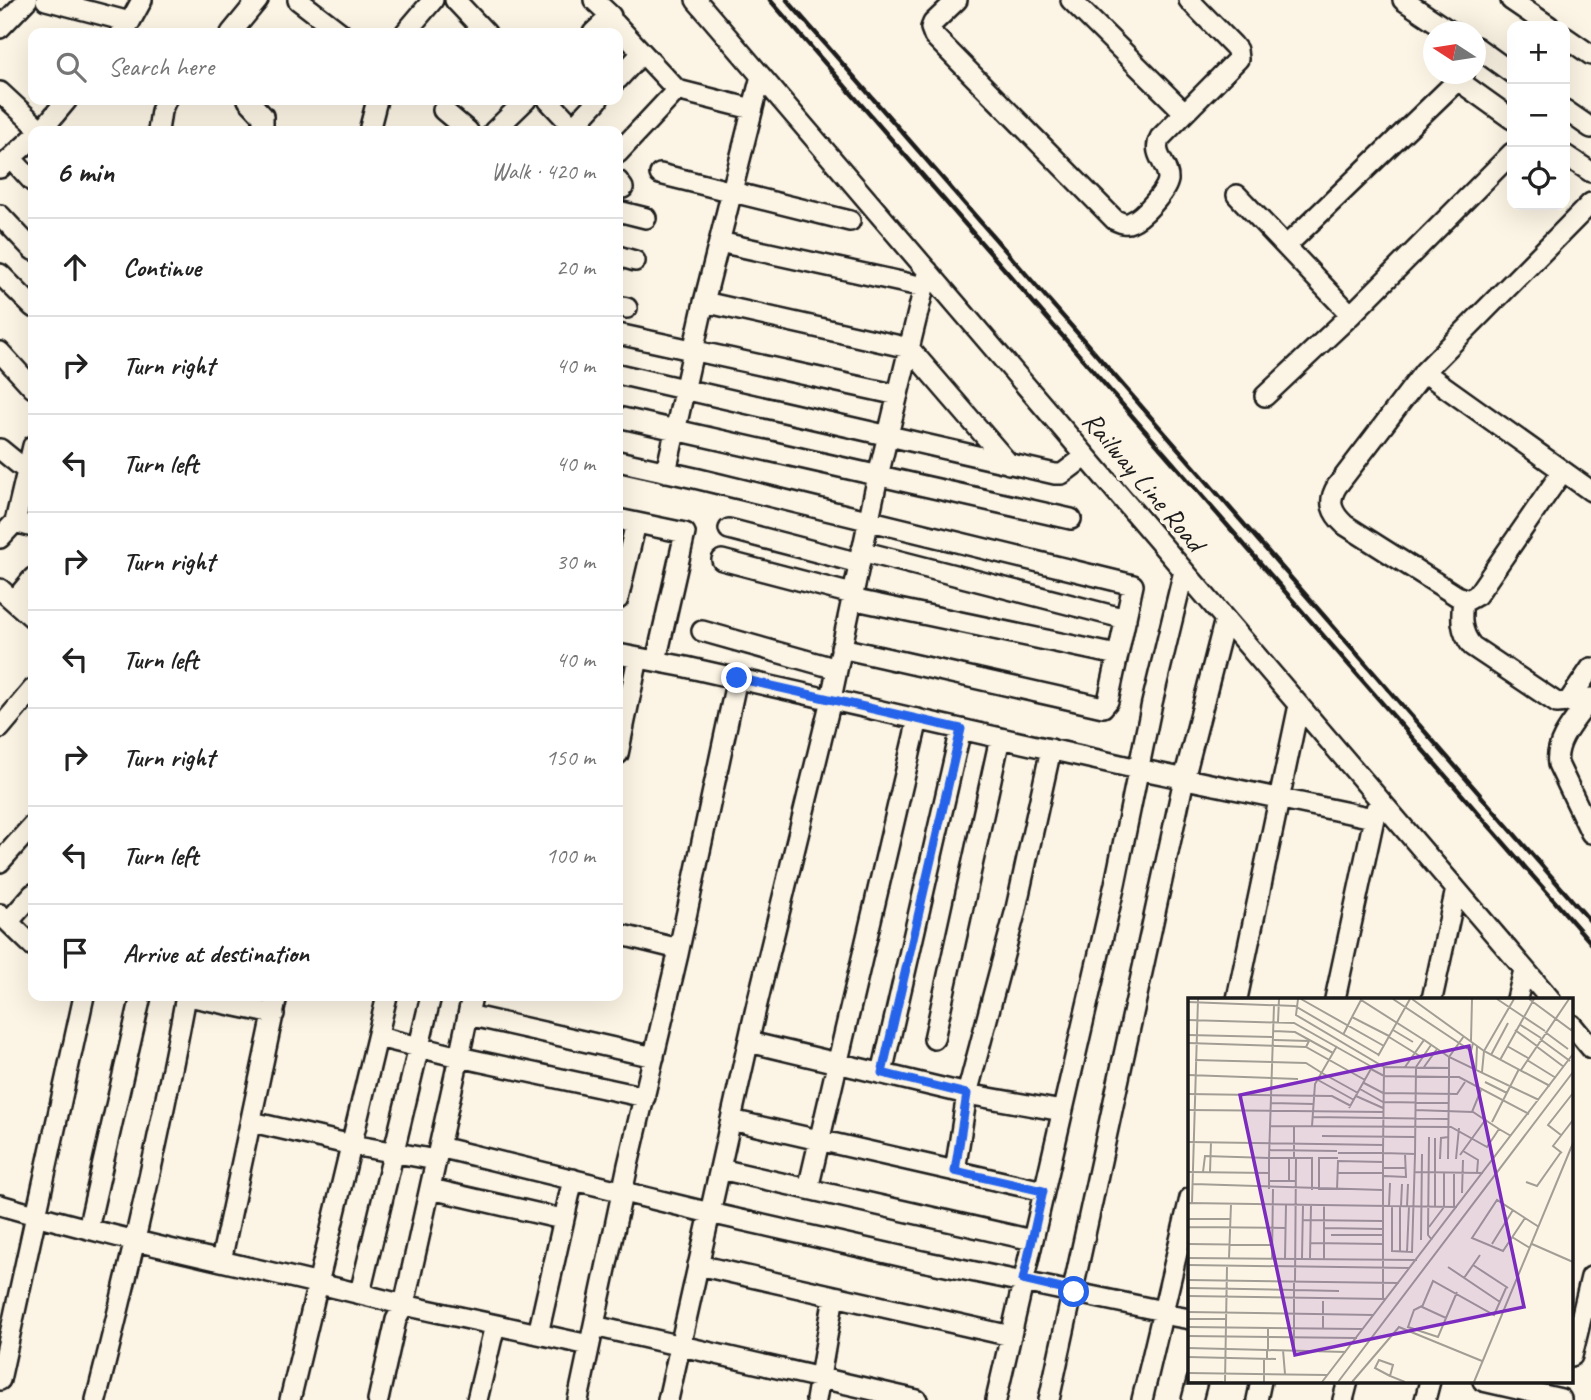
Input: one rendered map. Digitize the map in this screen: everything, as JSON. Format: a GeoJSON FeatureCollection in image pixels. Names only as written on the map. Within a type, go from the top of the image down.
{"type":"FeatureCollection","features":[{"type":"Feature","properties":{"kind":"street"},"geometry":{"type":"LineString","coordinates":[[0,28],[27,0]]}},
{"type":"Feature","properties":{"kind":"street"},"geometry":{"type":"LineString","coordinates":[[46,0],[125,27],[142,0]]}},
{"type":"Feature","properties":{"kind":"street"},"geometry":{"type":"LineString","coordinates":[[234,28],[258,0]]}},
{"type":"Feature","properties":{"kind":"street"},"geometry":{"type":"LineString","coordinates":[[298,0],[334,28]]}},
{"type":"Feature","properties":{"kind":"street"},"geometry":{"type":"LineString","coordinates":[[409,28],[433,0]]}},
{"type":"Feature","properties":{"kind":"street"},"geometry":{"type":"LineString","coordinates":[[455,0],[481,28]]}},
{"type":"Feature","properties":{"kind":"street"},"geometry":{"type":"LineString","coordinates":[[594,0],[611,16],[609,18],[618,28]]}},
{"type":"Feature","properties":{"kind":"street","name":"Railway Line Road"},"geometry":{"type":"LineString","coordinates":[[696,0],[926,279],[1086,456],[1549,998]]}},
{"type":"Feature","properties":{"kind":"street"},"geometry":{"type":"LineString","coordinates":[[957,0],[933,23],[934,36],[1115,220],[1128,223],[1136,219],[1163,192],[1168,179],[1156,147],[1160,138],[1184,111],[1236,63],[1238,54],[1233,45],[1189,0]]}},
{"type":"Feature","properties":{"kind":"street"},"geometry":{"type":"LineString","coordinates":[[1071,0],[1184,111]]}},
{"type":"Feature","properties":{"kind":"street"},"geometry":{"type":"LineString","coordinates":[[1403,0],[1434,21]]}},
{"type":"Feature","properties":{"kind":"street"},"geometry":{"type":"LineString","coordinates":[[1522,3],[1543,21]]}},
{"type":"Feature","properties":{"kind":"street"},"geometry":{"type":"LineString","coordinates":[[598,28],[609,18]]}},
{"type":"Feature","properties":{"kind":"street"},"geometry":{"type":"LineString","coordinates":[[623,33],[677,90],[752,109]]}},
{"type":"Feature","properties":{"kind":"street"},"geometry":{"type":"LineString","coordinates":[[1570,40],[1591,55]]}},
{"type":"Feature","properties":{"kind":"street"},"geometry":{"type":"LineString","coordinates":[[623,74],[642,53]]}},
{"type":"Feature","properties":{"kind":"street"},"geometry":{"type":"LineString","coordinates":[[1486,57],[1507,70]]}},
{"type":"Feature","properties":{"kind":"street"},"geometry":{"type":"LineString","coordinates":[[666,472],[704,302],[761,76]]}},
{"type":"Feature","properties":{"kind":"street"},"geometry":{"type":"LineString","coordinates":[[1286,246],[1454,84]]}},
{"type":"Feature","properties":{"kind":"street"},"geometry":{"type":"LineString","coordinates":[[1470,84],[1507,115]]}},
{"type":"Feature","properties":{"kind":"street"},"geometry":{"type":"LineString","coordinates":[[623,148],[677,90]]}},
{"type":"Feature","properties":{"kind":"street"},"geometry":{"type":"LineString","coordinates":[[0,92],[36,126]]}},
{"type":"Feature","properties":{"kind":"street"},"geometry":{"type":"LineString","coordinates":[[45,126],[62,105]]}},
{"type":"Feature","properties":{"kind":"street"},"geometry":{"type":"LineString","coordinates":[[159,126],[164,105]]}},
{"type":"Feature","properties":{"kind":"street"},"geometry":{"type":"LineString","coordinates":[[253,105],[263,116],[263,126]]}},
{"type":"Feature","properties":{"kind":"street"},"geometry":{"type":"LineString","coordinates":[[370,126],[376,105]]}},
{"type":"Feature","properties":{"kind":"street"},"geometry":{"type":"LineString","coordinates":[[499,126],[521,105]]}},
{"type":"Feature","properties":{"kind":"street"},"geometry":{"type":"LineString","coordinates":[[553,105],[572,126]]}},
{"type":"Feature","properties":{"kind":"street"},"geometry":{"type":"LineString","coordinates":[[577,126],[594,105]]}},
{"type":"Feature","properties":{"kind":"street"},"geometry":{"type":"LineString","coordinates":[[443,110],[462,126]]}},
{"type":"Feature","properties":{"kind":"street"},"geometry":{"type":"LineString","coordinates":[[1570,113],[1591,128]]}},
{"type":"Feature","properties":{"kind":"street"},"geometry":{"type":"LineString","coordinates":[[28,143],[6,163],[28,178]]}},
{"type":"Feature","properties":{"kind":"street"},"geometry":{"type":"LineString","coordinates":[[1265,396],[1351,315],[1507,158]]}},
{"type":"Feature","properties":{"kind":"street"},"geometry":{"type":"LineString","coordinates":[[1570,158],[1591,172]]}},
{"type":"Feature","properties":{"kind":"street"},"geometry":{"type":"LineString","coordinates":[[660,174],[850,221]]}},
{"type":"Feature","properties":{"kind":"street"},"geometry":{"type":"LineString","coordinates":[[1237,195],[1351,315]]}},
{"type":"Feature","properties":{"kind":"street"},"geometry":{"type":"LineString","coordinates":[[1562,472],[1472,599],[1464,599],[1345,525],[1333,512],[1331,503],[1337,486],[1424,372],[1591,203]]}},
{"type":"Feature","properties":{"kind":"street"},"geometry":{"type":"LineString","coordinates":[[623,212],[646,218]]}},
{"type":"Feature","properties":{"kind":"street"},"geometry":{"type":"LineString","coordinates":[[0,215],[28,245]]}},
{"type":"Feature","properties":{"kind":"street"},"geometry":{"type":"LineString","coordinates":[[668,1400],[837,669],[878,476],[926,279],[719,242]]}},
{"type":"Feature","properties":{"kind":"street"},"geometry":{"type":"LineString","coordinates":[[3,283],[28,303]]}},
{"type":"Feature","properties":{"kind":"street"},"geometry":{"type":"LineString","coordinates":[[704,302],[909,348],[1009,464]]}},
{"type":"Feature","properties":{"kind":"street"},"geometry":{"type":"LineString","coordinates":[[623,335],[898,395]]}},
{"type":"Feature","properties":{"kind":"street"},"geometry":{"type":"LineString","coordinates":[[0,352],[28,383]]}},
{"type":"Feature","properties":{"kind":"street"},"geometry":{"type":"LineString","coordinates":[[1424,372],[1591,491]]}},
{"type":"Feature","properties":{"kind":"street"},"geometry":{"type":"LineString","coordinates":[[623,375],[1062,474],[1086,456]]}},
{"type":"Feature","properties":{"kind":"street"},"geometry":{"type":"LineString","coordinates":[[623,419],[1071,519]]}},
{"type":"Feature","properties":{"kind":"street"},"geometry":{"type":"LineString","coordinates":[[0,449],[27,471]]}},
{"type":"Feature","properties":{"kind":"street"},"geometry":{"type":"LineString","coordinates":[[623,462],[1131,583],[1133,587],[1108,701],[1103,707],[841,648]]}},
{"type":"Feature","properties":{"kind":"street"},"geometry":{"type":"LineString","coordinates":[[12,527],[28,467]]}},
{"type":"Feature","properties":{"kind":"street"},"geometry":{"type":"LineString","coordinates":[[623,556],[627,521],[685,533],[623,738]]}},
{"type":"Feature","properties":{"kind":"street"},"geometry":{"type":"LineString","coordinates":[[729,528],[1126,619]]}},
{"type":"Feature","properties":{"kind":"street"},"geometry":{"type":"LineString","coordinates":[[722,559],[852,597],[1117,655]]}},
{"type":"Feature","properties":{"kind":"street"},"geometry":{"type":"LineString","coordinates":[[996,1400],[1184,571]]}},
{"type":"Feature","properties":{"kind":"street"},"geometry":{"type":"LineString","coordinates":[[28,581],[4,594],[28,614]]}},
{"type":"Feature","properties":{"kind":"street"},"geometry":{"type":"LineString","coordinates":[[1464,599],[1461,625],[1472,646],[1557,703],[1569,702],[1591,668]]}},
{"type":"Feature","properties":{"kind":"street"},"geometry":{"type":"LineString","coordinates":[[1049,1400],[1184,779],[1225,619]]}},
{"type":"Feature","properties":{"kind":"street"},"geometry":{"type":"LineString","coordinates":[[702,631],[837,669]]}},
{"type":"Feature","properties":{"kind":"street"},"geometry":{"type":"LineString","coordinates":[[623,655],[1373,818]]}},
{"type":"Feature","properties":{"kind":"street"},"geometry":{"type":"LineString","coordinates":[[578,1400],[737,678]]}},
{"type":"Feature","properties":{"kind":"street"},"geometry":{"type":"LineString","coordinates":[[0,728],[28,696]]}},
{"type":"Feature","properties":{"kind":"street"},"geometry":{"type":"LineString","coordinates":[[1591,698],[1561,741],[1556,757],[1591,834]]}},
{"type":"Feature","properties":{"kind":"street"},"geometry":{"type":"LineString","coordinates":[[1237,998],[1298,705]]}},
{"type":"Feature","properties":{"kind":"street"},"geometry":{"type":"LineString","coordinates":[[808,1189],[918,719]]}},
{"type":"Feature","properties":{"kind":"street"},"geometry":{"type":"LineString","coordinates":[[882,1073],[961,729]]}},
{"type":"Feature","properties":{"kind":"street"},"geometry":{"type":"LineString","coordinates":[[934,1039],[1000,738]]}},
{"type":"Feature","properties":{"kind":"street"},"geometry":{"type":"LineString","coordinates":[[955,1171],[967,1094],[1015,913],[1051,749]]}},
{"type":"Feature","properties":{"kind":"street"},"geometry":{"type":"LineString","coordinates":[[1335,998],[1378,798]]}},
{"type":"Feature","properties":{"kind":"street"},"geometry":{"type":"LineString","coordinates":[[0,862],[28,831]]}},
{"type":"Feature","properties":{"kind":"street"},"geometry":{"type":"LineString","coordinates":[[1432,998],[1456,889]]}},
{"type":"Feature","properties":{"kind":"street"},"geometry":{"type":"LineString","coordinates":[[28,898],[4,917],[28,941]]}},
{"type":"Feature","properties":{"kind":"street"},"geometry":{"type":"LineString","coordinates":[[623,935],[679,948]]}},
{"type":"Feature","properties":{"kind":"street"},"geometry":{"type":"LineString","coordinates":[[1517,998],[1524,970]]}},
{"type":"Feature","properties":{"kind":"street"},"geometry":{"type":"LineString","coordinates":[[0,1380],[83,1001]]}},
{"type":"Feature","properties":{"kind":"street"},"geometry":{"type":"LineString","coordinates":[[89,1229],[140,1001]]}},
{"type":"Feature","properties":{"kind":"street"},"geometry":{"type":"LineString","coordinates":[[96,1400],[135,1242],[186,1001]]}},
{"type":"Feature","properties":{"kind":"street"},"geometry":{"type":"LineString","coordinates":[[221,1261],[276,1005],[240,1001]]}},
{"type":"Feature","properties":{"kind":"street"},"geometry":{"type":"LineString","coordinates":[[290,1400],[386,1001]]}},
{"type":"Feature","properties":{"kind":"street"},"geometry":{"type":"LineString","coordinates":[[360,1293],[430,1001]]}},
{"type":"Feature","properties":{"kind":"street"},"geometry":{"type":"LineString","coordinates":[[378,1400],[396,1320],[404,1305],[470,1005],[654,1057]]}},
{"type":"Feature","properties":{"kind":"street"},"geometry":{"type":"LineString","coordinates":[[1574,1027],[1591,1048]]}},
{"type":"Feature","properties":{"kind":"street"},"geometry":{"type":"LineString","coordinates":[[379,1037],[645,1097]]}},
{"type":"Feature","properties":{"kind":"street"},"geometry":{"type":"LineString","coordinates":[[749,1042],[967,1094],[1062,1111]]}},
{"type":"Feature","properties":{"kind":"street"},"geometry":{"type":"LineString","coordinates":[[731,1119],[1043,1191]]}},
{"type":"Feature","properties":{"kind":"street"},"geometry":{"type":"LineString","coordinates":[[252,1122],[352,1146],[395,1153],[438,1154],[573,1179],[710,1213],[1188,1318]]}},
{"type":"Feature","properties":{"kind":"street"},"geometry":{"type":"LineString","coordinates":[[720,1169],[1032,1240]]}},
{"type":"Feature","properties":{"kind":"street"},"geometry":{"type":"LineString","coordinates":[[538,1334],[573,1179]]}},
{"type":"Feature","properties":{"kind":"street"},"geometry":{"type":"LineString","coordinates":[[431,1189],[562,1219]]}},
{"type":"Feature","properties":{"kind":"street"},"geometry":{"type":"LineString","coordinates":[[0,1205],[135,1242],[318,1282],[495,1325],[538,1334],[592,1335],[680,1346],[916,1400]]}},
{"type":"Feature","properties":{"kind":"street"},"geometry":{"type":"LineString","coordinates":[[1142,1400],[1188,1206]]}},
{"type":"Feature","properties":{"kind":"street"},"geometry":{"type":"LineString","coordinates":[[698,1265],[1011,1336]]}},
{"type":"Feature","properties":{"kind":"street"},"geometry":{"type":"LineString","coordinates":[[1574,1348],[1591,1277]]}},
{"type":"Feature","properties":{"kind":"street"},"geometry":{"type":"LineString","coordinates":[[816,1400],[834,1296]]}},
{"type":"Feature","properties":{"kind":"street"},"geometry":{"type":"LineString","coordinates":[[477,1400],[495,1325]]}},
{"type":"Feature","properties":{"kind":"street"},"geometry":{"type":"LineString","coordinates":[[1192,1400],[1197,1382]]}},
{"type":"Feature","properties":{"kind":"street"},"geometry":{"type":"LineString","coordinates":[[1257,1400],[1261,1382]]}},
{"type":"Feature","properties":{"kind":"street"},"geometry":{"type":"LineString","coordinates":[[1343,1400],[1348,1382]]}},
{"type":"Feature","properties":{"kind":"street"},"geometry":{"type":"LineString","coordinates":[[1425,1400],[1430,1382]]}},
{"type":"Feature","properties":{"kind":"street"},"geometry":{"type":"LineString","coordinates":[[1480,1400],[1483,1382]]}},
{"type":"Feature","properties":{"kind":"street"},"geometry":{"type":"LineString","coordinates":[[1490,1382],[1562,1393]]}},
{"type":"Feature","properties":{"kind":"railway"},"geometry":{"type":"LineString","coordinates":[[770,0],[1591,943]]}},
{"type":"Feature","properties":{"kind":"railway"},"geometry":{"type":"LineString","coordinates":[[787,0],[1591,922]]}},
{"type":"Feature","properties":{"kind":"route"},"geometry":{"type":"LineString","coordinates":[[737,678],[961,729],[882,1073],[967,1094],[955,1171],[1043,1191],[1023,1280],[1074,1292]]}}]}
